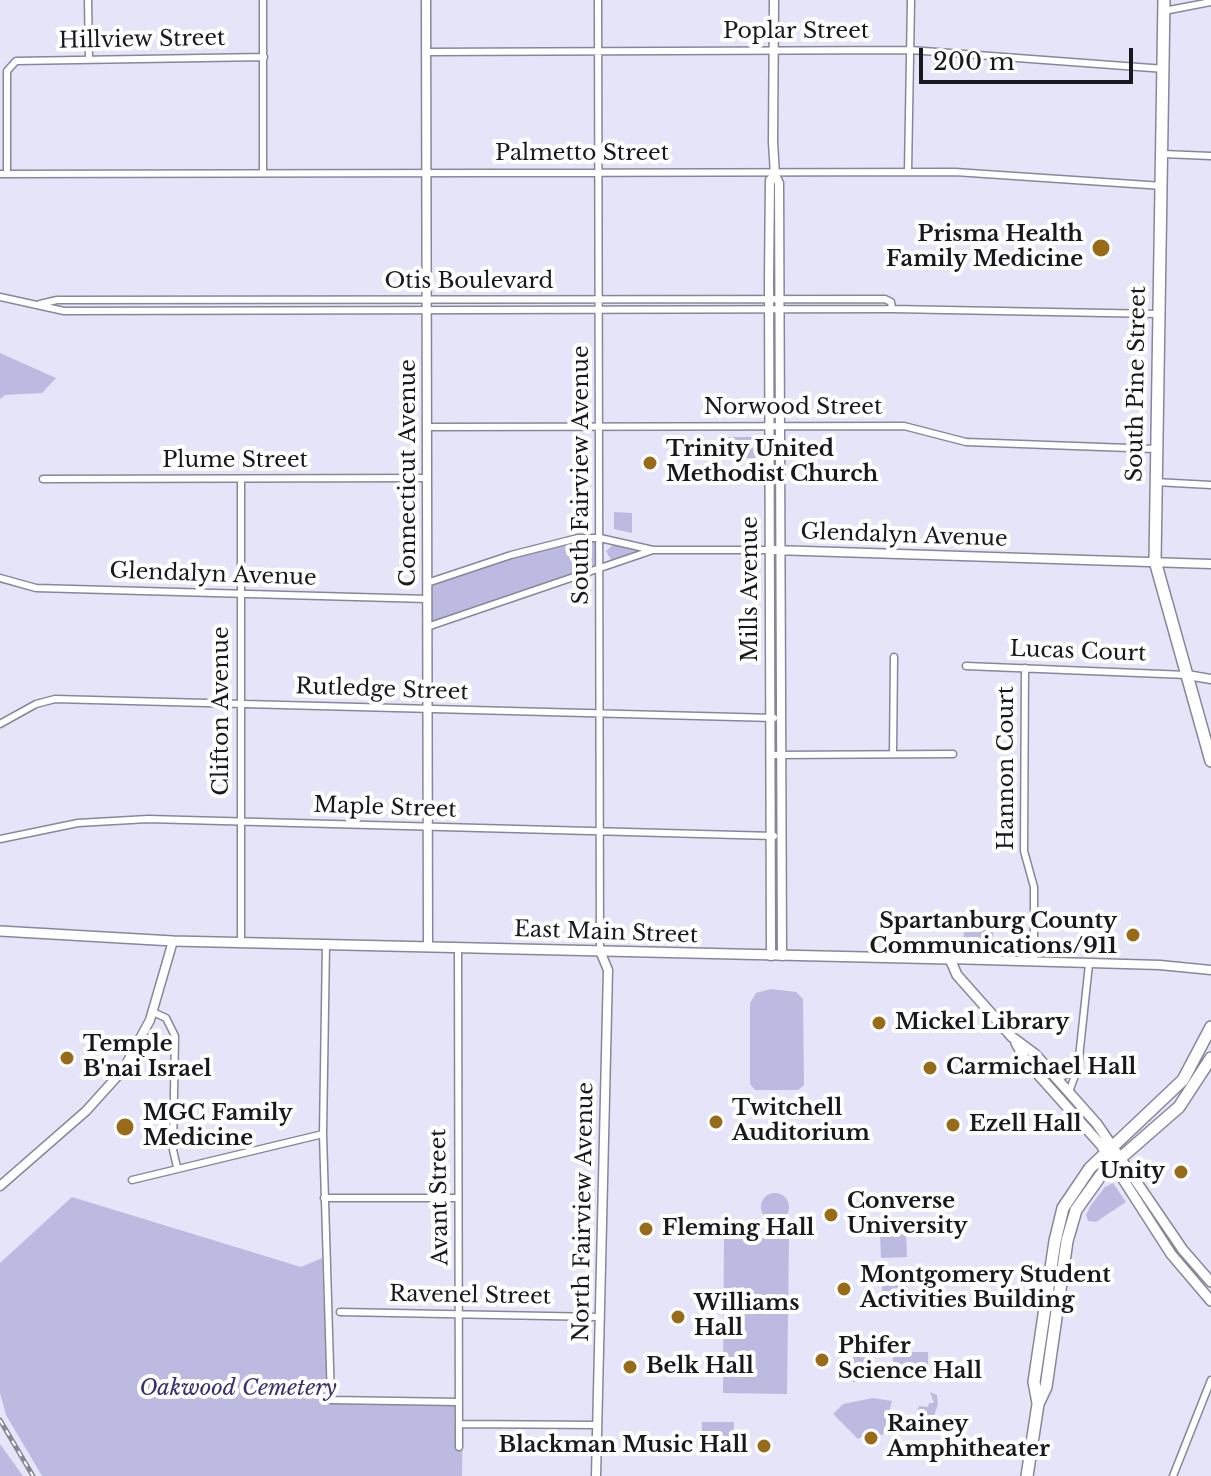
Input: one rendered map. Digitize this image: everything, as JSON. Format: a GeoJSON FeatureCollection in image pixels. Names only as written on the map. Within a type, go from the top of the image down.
{"type":"FeatureCollection","features":[{"type":"Feature","properties":{"kind":"highway","name":"South Pine Street"},"geometry":{"type":"LineString","coordinates":[[1164,5],[1155,561],[1211,761]]}},
{"type":"Feature","properties":{"kind":"highway"},"geometry":{"type":"LineString","coordinates":[[1114,1156],[1183,1080],[1211,1027]]}},
{"type":"Feature","properties":{"kind":"highway"},"geometry":{"type":"LineString","coordinates":[[1027,1476],[1038,1404],[1034,1382],[1061,1217],[1079,1180],[1179,1107],[1211,1058]]}},
{"type":"Feature","properties":{"kind":"main road","name":"East Main Street"},"geometry":{"type":"LineString","coordinates":[[0,931],[173,941],[950,959]]}},
{"type":"Feature","properties":{"kind":"main road"},"geometry":{"type":"LineString","coordinates":[[950,959],[957,975],[1012,1037],[1026,1061],[1069,1092],[1183,1250],[1211,1282]]}},
{"type":"Feature","properties":{"kind":"main road"},"geometry":{"type":"LineString","coordinates":[[1054,1082],[1114,1156],[1171,1254],[1211,1301]]}},
{"type":"Feature","properties":{"kind":"street"},"geometry":{"type":"LineString","coordinates":[[88,0],[89,58]]}},
{"type":"Feature","properties":{"kind":"street"},"geometry":{"type":"LineString","coordinates":[[263,0],[263,173]]}},
{"type":"Feature","properties":{"kind":"street","name":"Connecticut Avenue"},"geometry":{"type":"LineString","coordinates":[[426,0],[428,946]]}},
{"type":"Feature","properties":{"kind":"street","name":"South Fairview Avenue"},"geometry":{"type":"LineString","coordinates":[[598,0],[600,951]]}},
{"type":"Feature","properties":{"kind":"street","name":"Mills Avenue"},"geometry":{"type":"LineString","coordinates":[[774,0],[775,173],[779,183],[769,427],[769,550],[777,755],[777,956]]}},
{"type":"Feature","properties":{"kind":"street"},"geometry":{"type":"LineString","coordinates":[[908,172],[911,0]]}},
{"type":"Feature","properties":{"kind":"street"},"geometry":{"type":"LineString","coordinates":[[1164,5],[1211,2]]}},
{"type":"Feature","properties":{"kind":"street","name":"Poplar Street"},"geometry":{"type":"LineString","coordinates":[[426,52],[910,50],[1165,69]]}},
{"type":"Feature","properties":{"kind":"street","name":"Hillview Street"},"geometry":{"type":"LineString","coordinates":[[4,174],[7,71],[12,63],[21,60],[89,58],[264,57]]}},
{"type":"Feature","properties":{"kind":"street"},"geometry":{"type":"LineString","coordinates":[[1163,154],[1211,156]]}},
{"type":"Feature","properties":{"kind":"street","name":"Palmetto Street"},"geometry":{"type":"LineString","coordinates":[[4,174],[908,172],[1163,186]]}},
{"type":"Feature","properties":{"kind":"street","name":"Otis Boulevard"},"geometry":{"type":"LineString","coordinates":[[0,297],[64,311],[427,306],[599,300],[1159,314]]}},
{"type":"Feature","properties":{"kind":"street","name":"Mills Avenue"},"geometry":{"type":"LineString","coordinates":[[774,305],[779,427],[775,718]]}},
{"type":"Feature","properties":{"kind":"street","name":"Otis Boulevard"},"geometry":{"type":"LineString","coordinates":[[427,306],[599,310],[774,305]]}},
{"type":"Feature","properties":{"kind":"street","name":"Norwood Street"},"geometry":{"type":"LineString","coordinates":[[427,427],[904,426],[966,442],[1156,449]]}},
{"type":"Feature","properties":{"kind":"street","name":"Plume Street"},"geometry":{"type":"LineString","coordinates":[[43,479],[427,478]]}},
{"type":"Feature","properties":{"kind":"street","name":"Clifton Avenue"},"geometry":{"type":"LineString","coordinates":[[241,480],[241,942]]}},
{"type":"Feature","properties":{"kind":"street"},"geometry":{"type":"LineString","coordinates":[[1154,482],[1211,485]]}},
{"type":"Feature","properties":{"kind":"street","name":"Glendalyn Avenue"},"geometry":{"type":"LineString","coordinates":[[427,583],[563,541],[600,538],[653,550],[779,550],[1211,564]]}},
{"type":"Feature","properties":{"kind":"street","name":"Glendalyn Avenue"},"geometry":{"type":"LineString","coordinates":[[427,627],[653,550]]}},
{"type":"Feature","properties":{"kind":"street","name":"Glendalyn Avenue"},"geometry":{"type":"LineString","coordinates":[[0,578],[36,588],[427,599]]}},
{"type":"Feature","properties":{"kind":"street"},"geometry":{"type":"LineString","coordinates":[[893,754],[894,657]]}},
{"type":"Feature","properties":{"kind":"street","name":"Lucas Court"},"geometry":{"type":"LineString","coordinates":[[966,666],[1187,675]]}},
{"type":"Feature","properties":{"kind":"street","name":"Hannon Court"},"geometry":{"type":"LineString","coordinates":[[1025,668],[1024,851],[1034,887],[1034,961]]}},
{"type":"Feature","properties":{"kind":"street"},"geometry":{"type":"LineString","coordinates":[[1187,675],[1211,679]]}},
{"type":"Feature","properties":{"kind":"street","name":"Rutledge Street"},"geometry":{"type":"LineString","coordinates":[[0,724],[49,699],[775,718]]}},
{"type":"Feature","properties":{"kind":"street"},"geometry":{"type":"LineString","coordinates":[[777,755],[953,754]]}},
{"type":"Feature","properties":{"kind":"street","name":"Maple Street"},"geometry":{"type":"LineString","coordinates":[[0,839],[101,821],[241,821],[776,836]]}},
{"type":"Feature","properties":{"kind":"street"},"geometry":{"type":"LineString","coordinates":[[0,1186],[109,1087],[135,1052],[153,1012],[173,941]]}},
{"type":"Feature","properties":{"kind":"street"},"geometry":{"type":"LineString","coordinates":[[326,944],[323,1134],[331,1400],[459,1402]]}},
{"type":"Feature","properties":{"kind":"street","name":"Avant Street"},"geometry":{"type":"LineString","coordinates":[[458,947],[459,1447]]}},
{"type":"Feature","properties":{"kind":"street","name":"North Fairview Avenue"},"geometry":{"type":"LineString","coordinates":[[596,1476],[608,970],[600,951]]}},
{"type":"Feature","properties":{"kind":"street","name":"East Main Street"},"geometry":{"type":"LineString","coordinates":[[950,959],[1211,970]]}},
{"type":"Feature","properties":{"kind":"street"},"geometry":{"type":"LineString","coordinates":[[1069,1092],[1078,1067],[1089,964]]}},
{"type":"Feature","properties":{"kind":"street"},"geometry":{"type":"LineString","coordinates":[[153,1012],[166,1018],[175,1036],[173,1150],[177,1167]]}},
{"type":"Feature","properties":{"kind":"street"},"geometry":{"type":"LineString","coordinates":[[1054,1082],[1078,1067]]}},
{"type":"Feature","properties":{"kind":"street"},"geometry":{"type":"LineString","coordinates":[[132,1180],[323,1134]]}},
{"type":"Feature","properties":{"kind":"street"},"geometry":{"type":"LineString","coordinates":[[324,1198],[457,1198]]}},
{"type":"Feature","properties":{"kind":"street","name":"Ravenel Street"},"geometry":{"type":"LineString","coordinates":[[340,1312],[599,1317]]}},
{"type":"Feature","properties":{"kind":"street"},"geometry":{"type":"LineString","coordinates":[[1173,1476],[1211,1380]]}},
{"type":"Feature","properties":{"kind":"street"},"geometry":{"type":"LineString","coordinates":[[459,1424],[597,1425]]}},
{"type":"Feature","properties":{"kind":"green space"},"geometry":{"type":"Polygon","coordinates":[[[0,353],[56,378],[42,393],[5,395],[0,399],[0,353]]]}},
{"type":"Feature","properties":{"kind":"green space"},"geometry":{"type":"Polygon","coordinates":[[[718,437],[762,437],[762,458],[718,458],[718,437]]]}},
{"type":"Feature","properties":{"kind":"green space"},"geometry":{"type":"Polygon","coordinates":[[[614,512],[632,513],[632,533],[614,529],[614,512]]]}},
{"type":"Feature","properties":{"kind":"green space"},"geometry":{"type":"Polygon","coordinates":[[[600,538],[600,569],[427,627],[427,583],[563,541],[600,538]]]}},
{"type":"Feature","properties":{"kind":"green space"},"geometry":{"type":"Polygon","coordinates":[[[614,544],[639,551],[611,560],[606,551],[614,544]]]}},
{"type":"Feature","properties":{"kind":"green space"},"geometry":{"type":"Polygon","coordinates":[[[965,924],[994,927],[992,944],[963,941],[965,924]]]}},
{"type":"Feature","properties":{"kind":"green space"},"geometry":{"type":"Polygon","coordinates":[[[771,989],[796,992],[803,999],[804,1085],[798,1090],[755,1090],[750,1084],[750,1003],[756,993],[771,989]]]}},
{"type":"Feature","properties":{"kind":"green space"},"geometry":{"type":"Polygon","coordinates":[[[1113,1183],[1126,1202],[1096,1222],[1088,1221],[1086,1215],[1091,1205],[1105,1187],[1113,1183]]]}},
{"type":"Feature","properties":{"kind":"green space"},"geometry":{"type":"Polygon","coordinates":[[[775,1193],[785,1197],[789,1207],[785,1217],[775,1221],[765,1217],[761,1207],[765,1197],[775,1193]]]}},
{"type":"Feature","properties":{"kind":"green space","name":"Oakwood Cemetery"},"geometry":{"type":"Polygon","coordinates":[[[72,1197],[301,1267],[322,1258],[328,1403],[463,1403],[462,1476],[42,1476],[6,1415],[0,1393],[0,1263],[72,1197]]]}},
{"type":"Feature","properties":{"kind":"green space"},"geometry":{"type":"Polygon","coordinates":[[[906,1233],[907,1257],[881,1258],[880,1234],[906,1233]]]}},
{"type":"Feature","properties":{"kind":"green space"},"geometry":{"type":"Polygon","coordinates":[[[724,1237],[789,1238],[787,1394],[723,1393],[724,1237]]]}},
{"type":"Feature","properties":{"kind":"green space"},"geometry":{"type":"Polygon","coordinates":[[[882,1268],[907,1268],[907,1309],[882,1309],[882,1268]]]}},
{"type":"Feature","properties":{"kind":"green space"},"geometry":{"type":"Polygon","coordinates":[[[853,1347],[870,1347],[871,1382],[853,1382],[853,1347]]]}},
{"type":"Feature","properties":{"kind":"green space"},"geometry":{"type":"Polygon","coordinates":[[[893,1352],[928,1352],[928,1372],[893,1372],[893,1352]]]}},
{"type":"Feature","properties":{"kind":"green space"},"geometry":{"type":"Polygon","coordinates":[[[930,1392],[937,1395],[938,1404],[934,1416],[921,1420],[916,1414],[919,1406],[928,1407],[929,1403],[934,1403],[930,1392]]]}},
{"type":"Feature","properties":{"kind":"green space"},"geometry":{"type":"Polygon","coordinates":[[[873,1398],[892,1401],[883,1435],[867,1434],[858,1439],[833,1414],[843,1404],[873,1398]]]}},
{"type":"Feature","properties":{"kind":"green space"},"geometry":{"type":"Polygon","coordinates":[[[702,1422],[734,1422],[733,1440],[702,1439],[702,1422]]]}},
{"type":"Feature","properties":{"kind":"green space"},"geometry":{"type":"Polygon","coordinates":[[[0,1444],[23,1476],[0,1476],[0,1444]]]}},
{"type":"Feature","properties":{"kind":"railway"},"geometry":{"type":"LineString","coordinates":[[0,1420],[33,1476]]}},
{"type":"Feature","properties":{"kind":"place","name":"Prisma Health Family Medicine"},"geometry":{"type":"Point","coordinates":[1101,248]}},
{"type":"Feature","properties":{"kind":"place","name":"Trinity United Methodist Church"},"geometry":{"type":"Point","coordinates":[650,463]}},
{"type":"Feature","properties":{"kind":"place","name":"Spartanburg County Communications/911"},"geometry":{"type":"Point","coordinates":[1133,935]}},
{"type":"Feature","properties":{"kind":"place","name":"Mickel Library"},"geometry":{"type":"Point","coordinates":[879,1023]}},
{"type":"Feature","properties":{"kind":"place","name":"Temple B'nai Israel"},"geometry":{"type":"Point","coordinates":[67,1058]}},
{"type":"Feature","properties":{"kind":"place","name":"Carmichael Hall"},"geometry":{"type":"Point","coordinates":[930,1068]}},
{"type":"Feature","properties":{"kind":"place","name":"Twitchell Auditorium"},"geometry":{"type":"Point","coordinates":[716,1122]}},
{"type":"Feature","properties":{"kind":"place","name":"Ezell Hall"},"geometry":{"type":"Point","coordinates":[953,1125]}},
{"type":"Feature","properties":{"kind":"place","name":"MGC Family Medicine"},"geometry":{"type":"Point","coordinates":[125,1127]}},
{"type":"Feature","properties":{"kind":"place","name":"Unity"},"geometry":{"type":"Point","coordinates":[1181,1172]}},
{"type":"Feature","properties":{"kind":"place","name":"Converse University"},"geometry":{"type":"Point","coordinates":[831,1215]}},
{"type":"Feature","properties":{"kind":"place","name":"Fleming Hall"},"geometry":{"type":"Point","coordinates":[646,1229]}},
{"type":"Feature","properties":{"kind":"place","name":"Montgomery Student Activities Building"},"geometry":{"type":"Point","coordinates":[844,1289]}},
{"type":"Feature","properties":{"kind":"place","name":"Williams Hall"},"geometry":{"type":"Point","coordinates":[678,1317]}},
{"type":"Feature","properties":{"kind":"place","name":"Phifer Science Hall"},"geometry":{"type":"Point","coordinates":[822,1360]}},
{"type":"Feature","properties":{"kind":"place","name":"Belk Hall"},"geometry":{"type":"Point","coordinates":[630,1367]}},
{"type":"Feature","properties":{"kind":"place","name":"Rainey Amphitheater"},"geometry":{"type":"Point","coordinates":[871,1438]}},
{"type":"Feature","properties":{"kind":"place","name":"Blackman Music Hall"},"geometry":{"type":"Point","coordinates":[764,1446]}}]}
